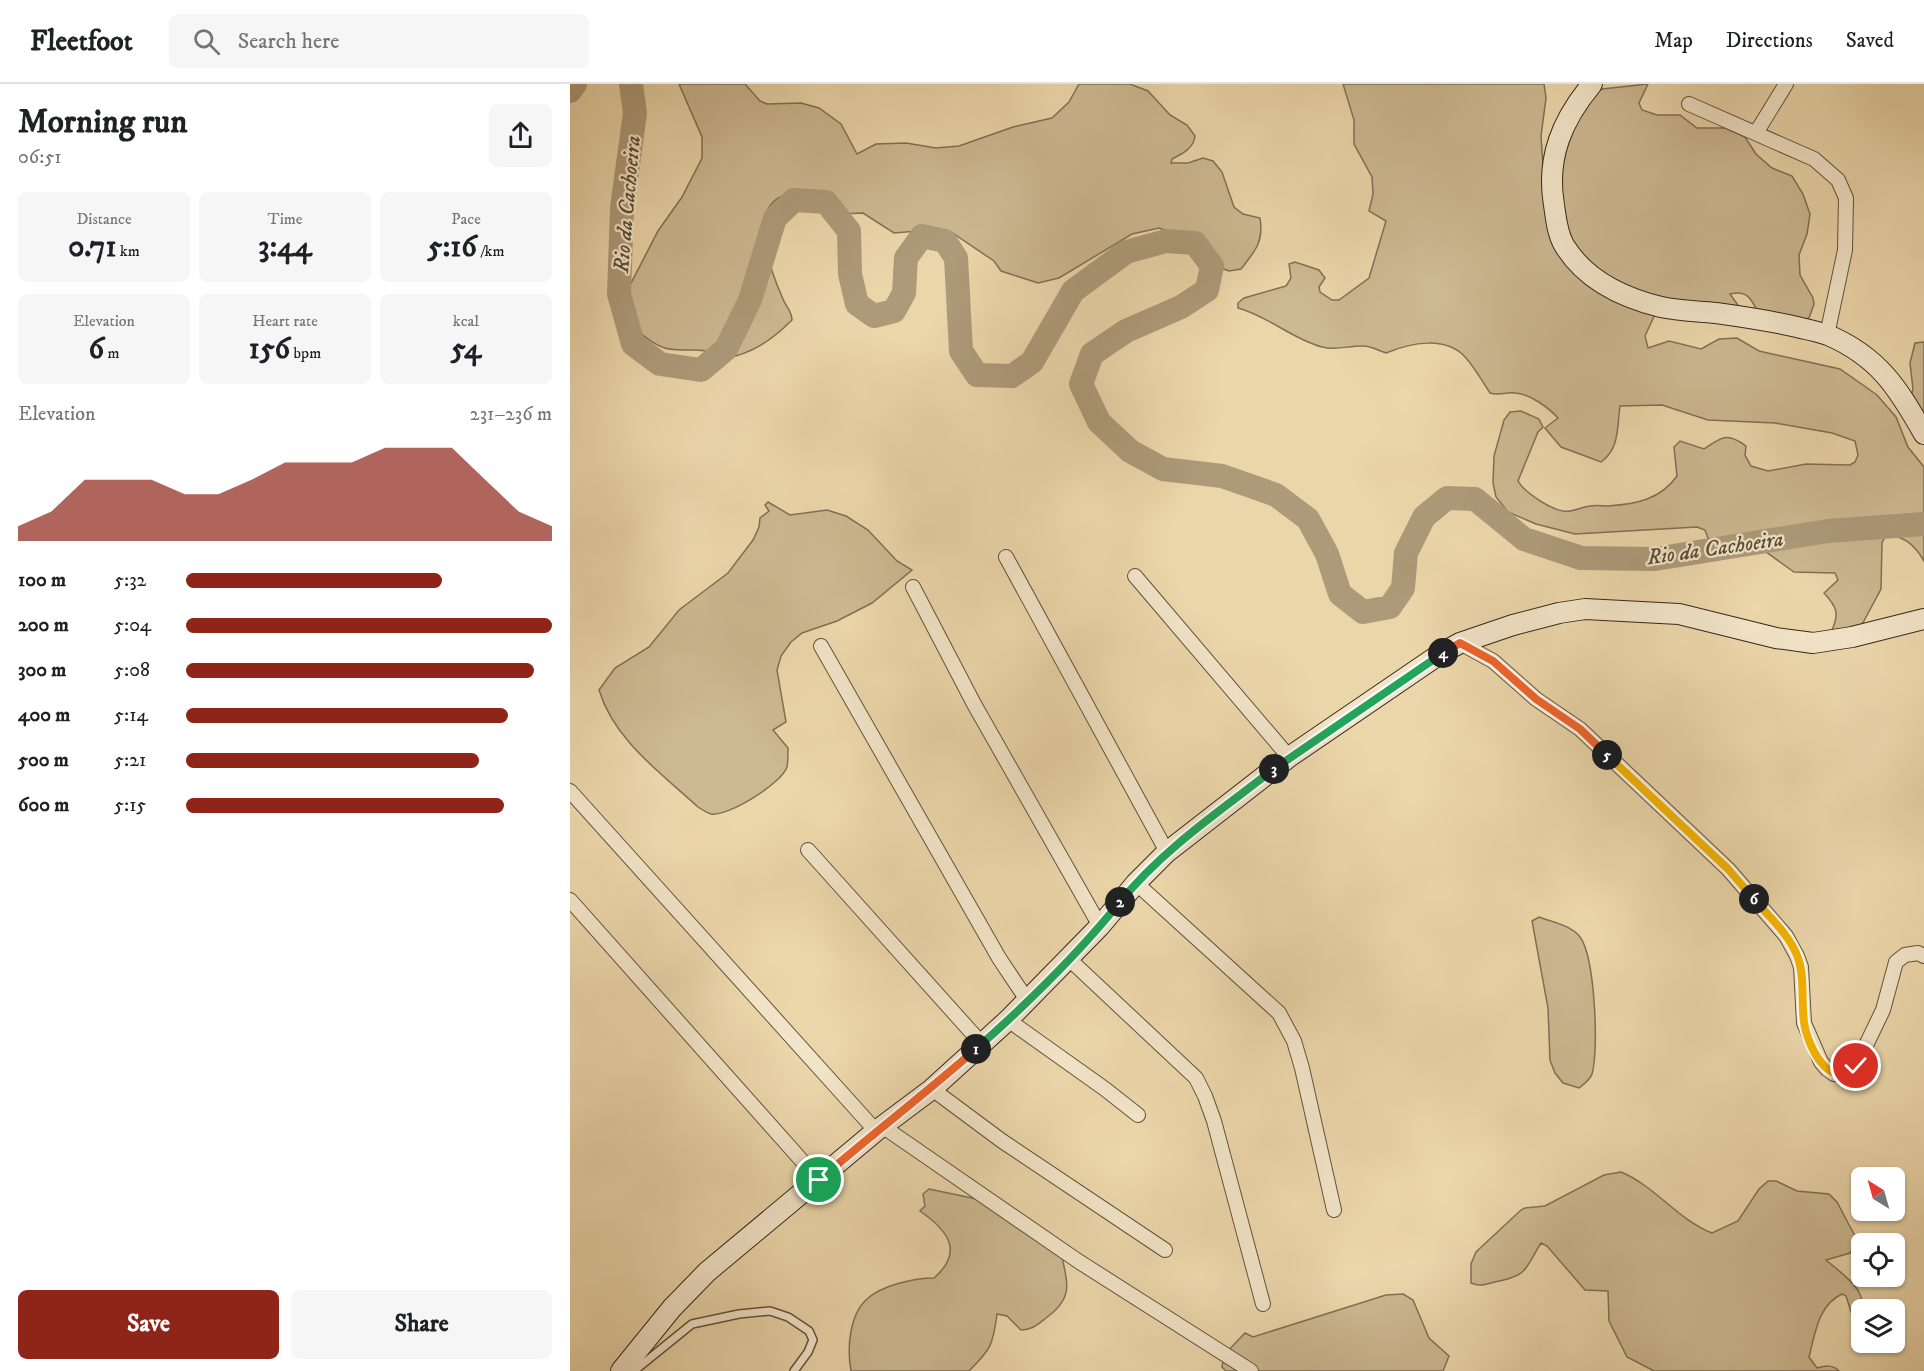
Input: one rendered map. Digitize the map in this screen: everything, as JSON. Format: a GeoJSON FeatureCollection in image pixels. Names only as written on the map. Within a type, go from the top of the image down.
{"type":"FeatureCollection","features":[{"type":"Feature","properties":{"kind":"street"},"geometry":{"type":"LineString","coordinates":[[1592,84],[1576,103],[1557,141],[1553,166],[1552,195],[1557,224],[1564,244],[1582,267],[1599,282],[1627,297],[1654,305],[1773,321],[1827,335],[1858,352],[1884,372],[1905,400],[1924,434]]}},
{"type":"Feature","properties":{"kind":"street"},"geometry":{"type":"LineString","coordinates":[[1756,133],[1786,84]]}},
{"type":"Feature","properties":{"kind":"street"},"geometry":{"type":"LineString","coordinates":[[1689,104],[1814,159],[1828,169],[1844,190],[1846,198],[1845,250],[1827,335]]}},
{"type":"Feature","properties":{"kind":"street"},"geometry":{"type":"LineString","coordinates":[[1006,557],[1167,852]]}},
{"type":"Feature","properties":{"kind":"street"},"geometry":{"type":"LineString","coordinates":[[1135,576],[1289,757]]}},
{"type":"Feature","properties":{"kind":"street"},"geometry":{"type":"LineString","coordinates":[[912,587],[974,704],[1100,926]]}},
{"type":"Feature","properties":{"kind":"street"},"geometry":{"type":"LineString","coordinates":[[621,1371],[672,1308],[707,1272],[879,1129],[932,1089],[982,1044],[1100,926],[1136,883],[1167,852],[1289,757],[1440,654],[1460,643],[1513,625],[1585,609],[1678,615],[1776,638],[1813,643],[1852,637],[1924,619]]}},
{"type":"Feature","properties":{"kind":"street"},"geometry":{"type":"LineString","coordinates":[[1460,643],[1493,661],[1536,699],[1580,729],[1728,869],[1779,928],[1797,956],[1801,967],[1804,1023],[1821,1062],[1834,1074],[1843,1075],[1856,1066],[1883,1010],[1896,962],[1905,955],[1918,953],[1924,956]]}},
{"type":"Feature","properties":{"kind":"street"},"geometry":{"type":"LineString","coordinates":[[821,646],[999,958],[1027,1000]]}},
{"type":"Feature","properties":{"kind":"street"},"geometry":{"type":"LineString","coordinates":[[570,792],[879,1129],[1078,1261],[1251,1371]]}},
{"type":"Feature","properties":{"kind":"street"},"geometry":{"type":"LineString","coordinates":[[808,850],[982,1044]]}},
{"type":"Feature","properties":{"kind":"street"},"geometry":{"type":"LineString","coordinates":[[1136,883],[1279,1013],[1288,1027],[1302,1068],[1334,1210]]}},
{"type":"Feature","properties":{"kind":"street"},"geometry":{"type":"LineString","coordinates":[[570,900],[819,1180]]}},
{"type":"Feature","properties":{"kind":"street"},"geometry":{"type":"LineString","coordinates":[[1068,958],[1196,1078],[1214,1120],[1263,1304]]}},
{"type":"Feature","properties":{"kind":"street"},"geometry":{"type":"LineString","coordinates":[[1008,1020],[1138,1115]]}},
{"type":"Feature","properties":{"kind":"street"},"geometry":{"type":"LineString","coordinates":[[932,1089],[1002,1141],[1165,1250]]}},
{"type":"Feature","properties":{"kind":"lane"},"geometry":{"type":"LineString","coordinates":[[634,1371],[692,1324],[739,1314],[770,1311],[788,1317],[809,1331],[813,1340],[808,1352],[794,1371]]}},
{"type":"Feature","properties":{"kind":"shaded area"},"geometry":{"type":"Polygon","coordinates":[[[679,84],[745,84],[760,101],[767,104],[801,103],[819,108],[841,124],[857,154],[876,144],[906,143],[936,148],[959,146],[1013,127],[1052,118],[1069,102],[1079,84],[1130,84],[1148,91],[1170,115],[1187,125],[1195,136],[1190,147],[1172,159],[1171,163],[1188,163],[1203,158],[1213,161],[1222,172],[1234,207],[1243,214],[1260,218],[1261,234],[1254,251],[1241,269],[1229,271],[1218,267],[1168,231],[1159,228],[1132,234],[1059,278],[1038,283],[1001,271],[994,261],[951,232],[929,230],[894,233],[863,213],[841,214],[813,197],[797,193],[789,194],[782,196],[772,204],[766,215],[764,229],[769,260],[792,320],[761,345],[733,357],[723,359],[702,350],[669,349],[657,345],[625,323],[628,289],[658,231],[682,197],[702,158],[702,137],[679,84]]]}},
{"type":"Feature","properties":{"kind":"shaded area"},"geometry":{"type":"Polygon","coordinates":[[[1343,84],[1544,84],[1546,98],[1541,136],[1547,223],[1559,252],[1561,238],[1557,156],[1594,93],[1602,89],[1648,84],[1639,103],[1642,110],[1657,115],[1680,115],[1697,128],[1725,128],[1745,137],[1756,154],[1772,168],[1792,176],[1803,194],[1810,214],[1807,234],[1799,255],[1800,275],[1814,304],[1809,318],[1796,325],[1762,320],[1750,299],[1737,293],[1730,294],[1740,308],[1657,310],[1645,336],[1648,348],[1669,341],[1701,349],[1719,339],[1737,338],[1759,351],[1840,369],[1877,395],[1896,417],[1908,447],[1924,467],[1924,561],[1909,543],[1887,534],[1882,542],[1881,589],[1858,632],[1831,632],[1836,620],[1836,611],[1824,593],[1838,580],[1835,573],[1794,572],[1766,552],[1709,541],[1705,530],[1697,527],[1575,534],[1536,524],[1508,512],[1496,497],[1493,483],[1494,456],[1504,420],[1510,412],[1521,411],[1539,419],[1543,427],[1538,432],[1518,481],[1538,499],[1558,510],[1566,511],[1592,506],[1628,504],[1655,496],[1677,476],[1674,447],[1680,441],[1704,449],[1720,439],[1734,439],[1746,446],[1745,455],[1751,466],[1768,471],[1806,464],[1850,465],[1855,462],[1858,455],[1855,441],[1832,433],[1775,423],[1708,420],[1662,405],[1620,406],[1615,444],[1612,451],[1601,462],[1561,447],[1545,428],[1558,418],[1554,414],[1527,396],[1515,393],[1490,393],[1466,358],[1448,346],[1417,344],[1386,353],[1367,346],[1322,347],[1300,339],[1260,316],[1238,308],[1238,303],[1244,298],[1286,286],[1291,278],[1289,264],[1295,262],[1319,270],[1325,278],[1319,287],[1320,292],[1332,300],[1339,300],[1369,278],[1386,221],[1369,211],[1373,194],[1372,177],[1354,144],[1354,120],[1343,84]]]}},
{"type":"Feature","properties":{"kind":"shaded area"},"geometry":{"type":"Polygon","coordinates":[[[1924,342],[1924,424],[1910,400],[1913,389],[1910,363],[1915,343],[1924,342]]]}},
{"type":"Feature","properties":{"kind":"shaded area"},"geometry":{"type":"Polygon","coordinates":[[[768,502],[790,515],[827,510],[846,516],[868,530],[897,561],[912,570],[872,603],[837,621],[802,633],[791,642],[781,656],[777,670],[786,722],[773,730],[788,748],[787,767],[775,782],[754,798],[729,810],[711,814],[698,807],[654,768],[627,740],[606,708],[599,690],[615,668],[649,647],[679,610],[728,573],[753,540],[760,518],[769,511],[765,505],[768,502]]]}},
{"type":"Feature","properties":{"kind":"shaded area"},"geometry":{"type":"Polygon","coordinates":[[[1539,917],[1576,933],[1585,948],[1589,963],[1594,1004],[1594,1062],[1591,1076],[1579,1088],[1563,1083],[1555,1073],[1550,1060],[1548,1008],[1532,921],[1539,917]]]}},
{"type":"Feature","properties":{"kind":"shaded area"},"geometry":{"type":"Polygon","coordinates":[[[1621,1172],[1633,1178],[1688,1220],[1712,1233],[1738,1221],[1759,1189],[1768,1181],[1776,1181],[1797,1191],[1829,1194],[1837,1202],[1853,1233],[1851,1233],[1850,1253],[1826,1260],[1849,1279],[1851,1287],[1856,1287],[1861,1299],[1851,1299],[1851,1312],[1846,1296],[1842,1294],[1828,1305],[1819,1321],[1809,1357],[1817,1368],[1831,1366],[1839,1371],[1654,1371],[1627,1357],[1609,1321],[1608,1291],[1585,1290],[1547,1246],[1541,1243],[1520,1274],[1486,1284],[1471,1283],[1471,1264],[1476,1252],[1521,1210],[1545,1206],[1604,1175],[1621,1172]]]}},
{"type":"Feature","properties":{"kind":"shaded area"},"geometry":{"type":"Polygon","coordinates":[[[929,1189],[986,1201],[995,1206],[1006,1220],[1024,1223],[1061,1252],[1067,1281],[1065,1296],[1055,1310],[1037,1325],[1028,1329],[1021,1330],[1007,1316],[997,1314],[990,1346],[969,1371],[851,1371],[849,1353],[853,1323],[856,1314],[867,1299],[890,1286],[918,1279],[934,1278],[949,1259],[949,1242],[944,1233],[920,1211],[925,1206],[923,1194],[929,1189]]]}},
{"type":"Feature","properties":{"kind":"shaded area"},"geometry":{"type":"Polygon","coordinates":[[[1403,1294],[1413,1300],[1429,1338],[1449,1356],[1443,1371],[1226,1371],[1222,1367],[1224,1355],[1245,1333],[1253,1337],[1386,1295],[1403,1294]]]}},
{"type":"Feature","properties":{"kind":"waterway","name":"Rio da Cachoeira"},"geometry":{"type":"LineString","coordinates":[[570,91],[575,84]]}},
{"type":"Feature","properties":{"kind":"waterway","name":"Rio da Cachoeira"},"geometry":{"type":"LineString","coordinates":[[631,84],[635,113],[622,208],[619,294],[633,344],[660,364],[701,370],[726,349],[750,300],[775,218],[794,200],[826,202],[849,231],[850,274],[857,304],[874,316],[894,311],[904,293],[906,258],[922,236],[945,241],[956,258],[961,351],[977,375],[1012,376],[1032,362],[1073,291],[1126,252],[1166,241],[1195,243],[1212,266],[1207,290],[1181,307],[1126,331],[1092,354],[1081,384],[1099,422],[1130,451],[1163,469],[1222,476],[1276,495],[1308,519],[1327,554],[1340,594],[1363,612],[1390,607],[1403,588],[1406,553],[1424,517],[1447,498],[1475,499],[1524,539],[1581,558],[1655,559],[1828,531],[1924,524]]}},
{"type":"Feature","properties":{"kind":"route"},"geometry":{"type":"LineString","coordinates":[[819,1180],[876,1131],[932,1089],[1008,1020],[1100,926],[1136,883],[1167,852],[1289,757],[1440,654],[1460,643],[1493,661],[1536,699],[1580,729],[1728,869],[1792,945],[1801,967],[1804,1023],[1821,1062],[1834,1074],[1843,1075],[1856,1066]]}}]}
